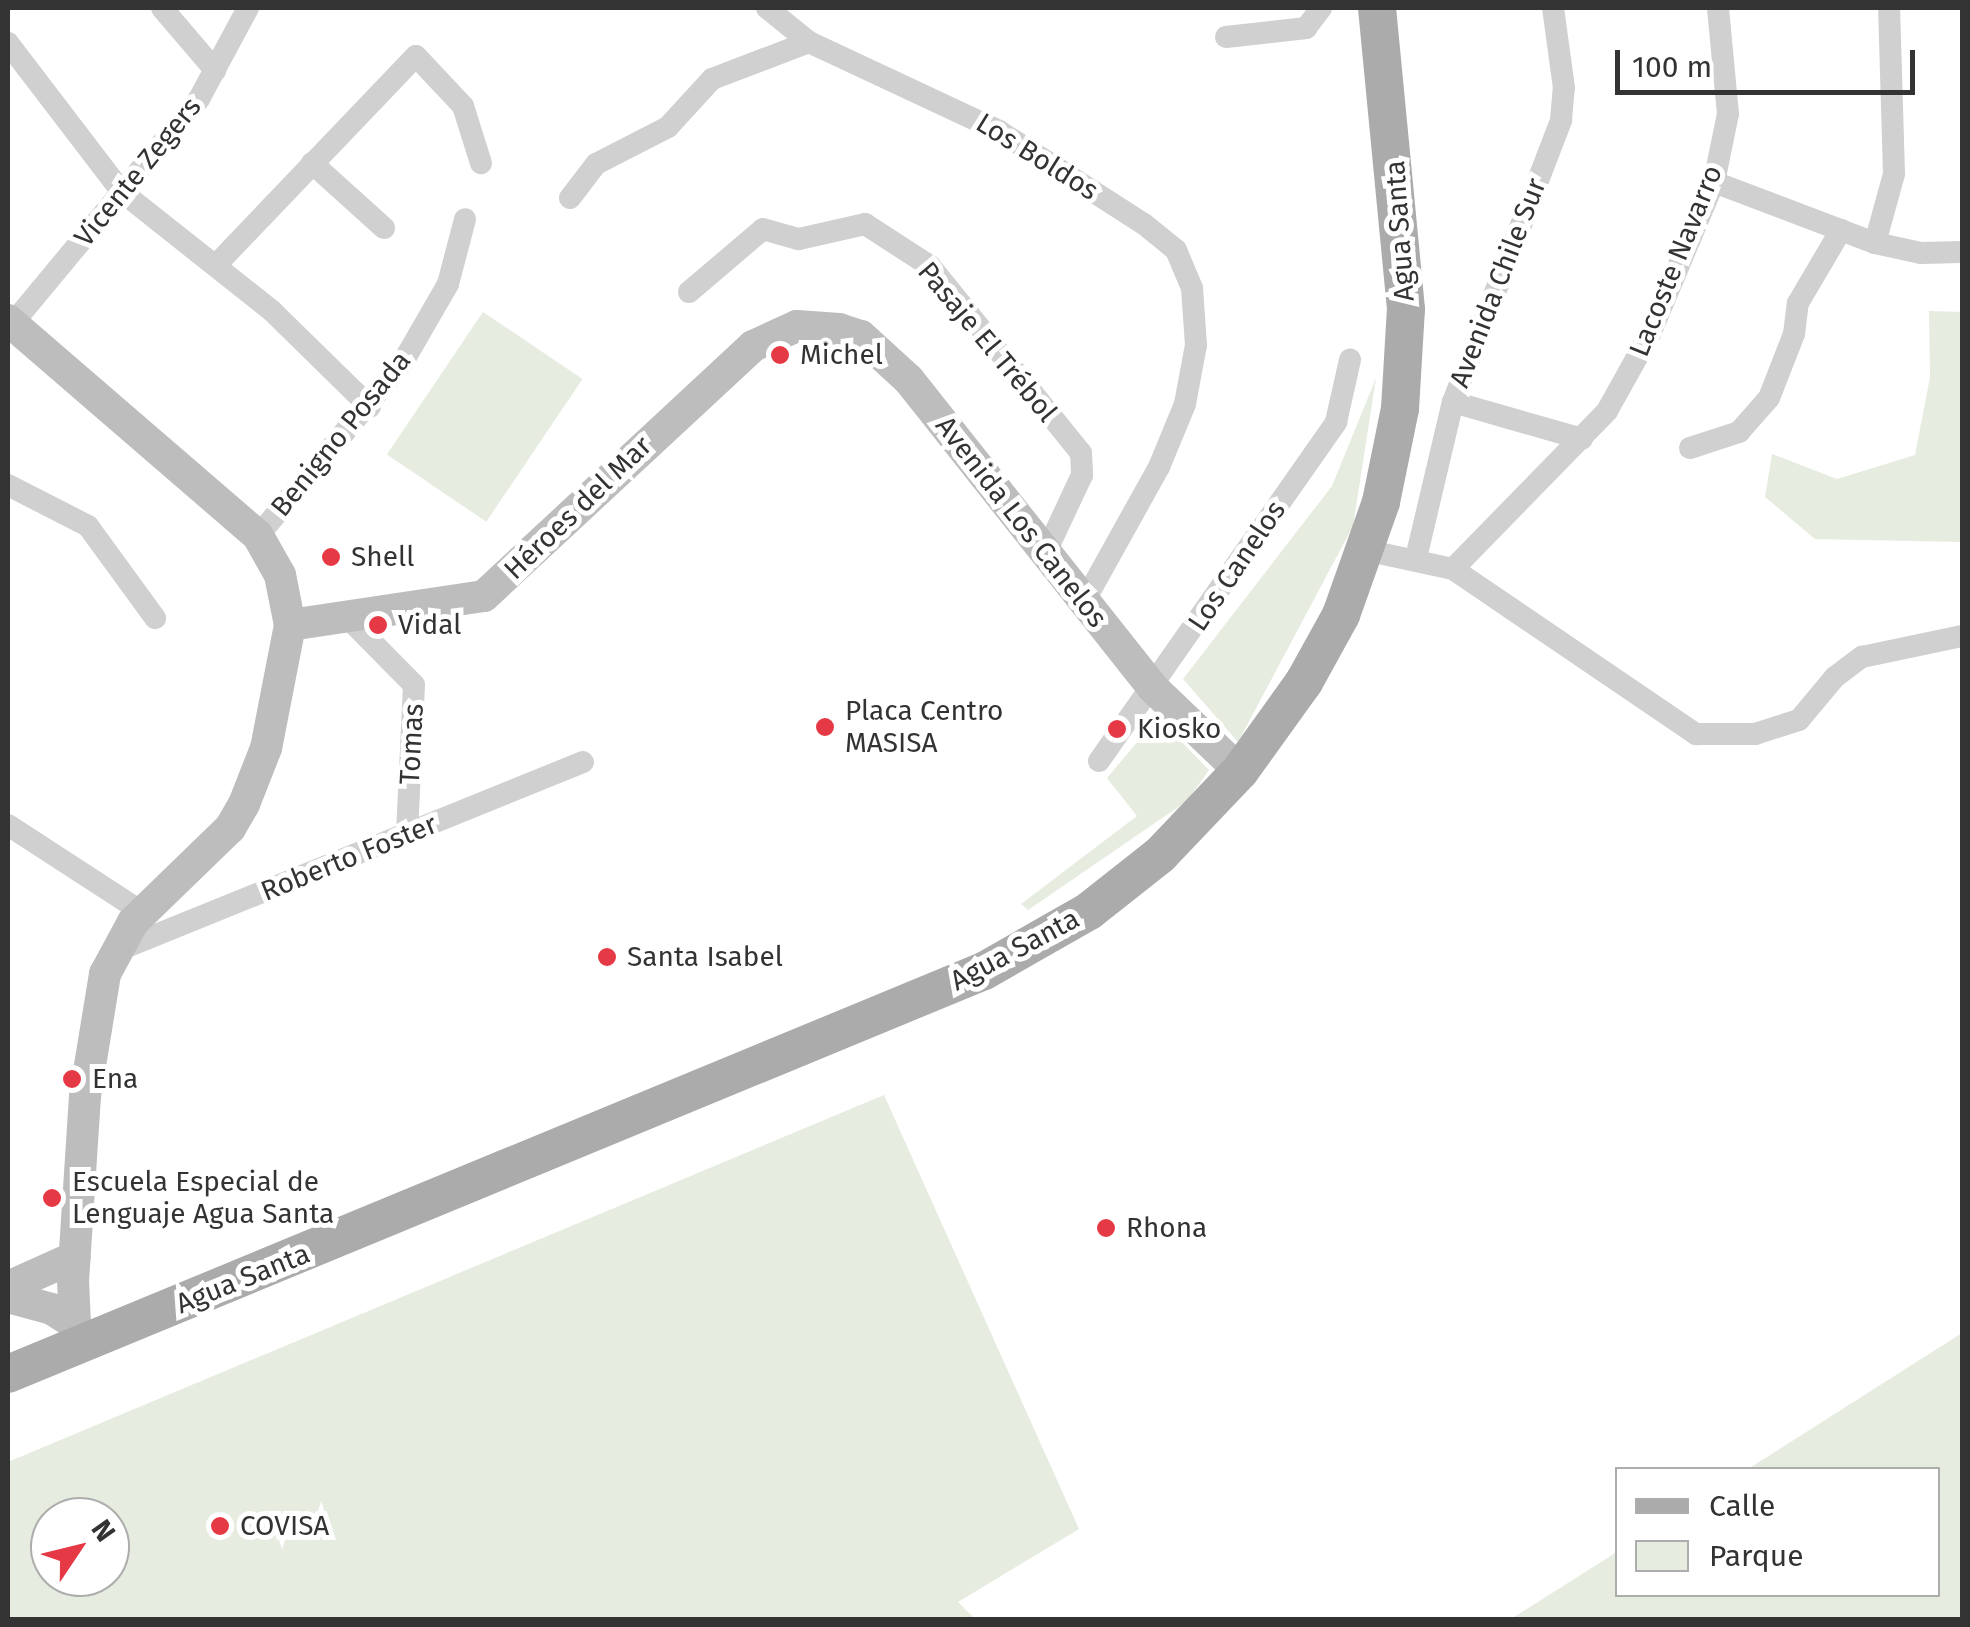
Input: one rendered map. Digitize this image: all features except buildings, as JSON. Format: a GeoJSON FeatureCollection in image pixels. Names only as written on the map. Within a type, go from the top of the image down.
{"type":"FeatureCollection","features":[{"type":"Feature","properties":{"kind":"main road","name":"Agua Santa"},"geometry":{"type":"LineString","coordinates":[[8,1374],[79,1333],[984,972],[1113,894],[1240,771],[1304,682],[1365,550],[1400,409],[1406,309],[1377,8]]}},
{"type":"Feature","properties":{"kind":"street"},"geometry":{"type":"LineString","coordinates":[[162,8],[215,70]]}},
{"type":"Feature","properties":{"kind":"street","name":"Vicente Zegers"},"geometry":{"type":"LineString","coordinates":[[9,325],[122,192],[215,70],[248,8]]}},
{"type":"Feature","properties":{"kind":"street","name":"Los Boldos"},"geometry":{"type":"LineString","coordinates":[[767,8],[809,42],[999,131],[1176,250],[1198,314],[1185,404],[1138,511],[1084,602]]}},
{"type":"Feature","properties":{"kind":"street"},"geometry":{"type":"LineString","coordinates":[[1226,37],[1306,28],[1321,8]]}},
{"type":"Feature","properties":{"kind":"street","name":"Agua Santa"},"geometry":{"type":"LineString","coordinates":[[1370,8],[1377,8]]}},
{"type":"Feature","properties":{"kind":"street","name":"Avenida Chile Sur"},"geometry":{"type":"LineString","coordinates":[[1416,558],[1453,402],[1561,120],[1564,88],[1553,8]]}},
{"type":"Feature","properties":{"kind":"street","name":"Lacoste Navarro"},"geometry":{"type":"LineString","coordinates":[[1453,569],[1607,411],[1650,334],[1714,182],[1728,114],[1718,8]]}},
{"type":"Feature","properties":{"kind":"street"},"geometry":{"type":"LineString","coordinates":[[1875,242],[1894,174],[1889,8]]}},
{"type":"Feature","properties":{"kind":"street"},"geometry":{"type":"LineString","coordinates":[[570,198],[596,164],[668,127],[712,79],[809,42]]}},
{"type":"Feature","properties":{"kind":"street"},"geometry":{"type":"LineString","coordinates":[[8,43],[122,192],[216,265],[370,407]]}},
{"type":"Feature","properties":{"kind":"street"},"geometry":{"type":"LineString","coordinates":[[216,265],[416,56],[463,106],[481,163]]}},
{"type":"Feature","properties":{"kind":"street"},"geometry":{"type":"LineString","coordinates":[[312,163],[384,228]]}},
{"type":"Feature","properties":{"kind":"street"},"geometry":{"type":"LineString","coordinates":[[1714,182],[1875,242],[1922,253],[1962,252]]}},
{"type":"Feature","properties":{"kind":"street","name":"Benigno Posada"},"geometry":{"type":"LineString","coordinates":[[258,536],[370,407],[448,284],[465,219]]}},
{"type":"Feature","properties":{"kind":"street","name":"Pasaje El Trébol"},"geometry":{"type":"LineString","coordinates":[[689,292],[764,229],[800,239],[865,224],[930,266],[1081,454],[1082,475],[1046,554]]}},
{"type":"Feature","properties":{"kind":"street"},"geometry":{"type":"LineString","coordinates":[[1690,448],[1739,432],[1769,398],[1794,334],[1798,303],[1841,230]]}},
{"type":"Feature","properties":{"kind":"street"},"geometry":{"type":"LineString","coordinates":[[9,325],[258,536],[280,575],[290,626],[266,748],[244,804],[230,828],[142,912],[114,952],[92,1028],[75,1257],[79,1333]]}},
{"type":"Feature","properties":{"kind":"street","name":"Avenida Los Canelos"},"geometry":{"type":"LineString","coordinates":[[776,330],[839,329],[879,350],[1154,688],[1240,771]]}},
{"type":"Feature","properties":{"kind":"street","name":"Héroes del Mar"},"geometry":{"type":"LineString","coordinates":[[290,626],[350,620],[484,596],[694,396],[776,330]]}},
{"type":"Feature","properties":{"kind":"street","name":"Los Canelos"},"geometry":{"type":"LineString","coordinates":[[1099,761],[1154,688],[1336,422],[1350,360]]}},
{"type":"Feature","properties":{"kind":"street"},"geometry":{"type":"LineString","coordinates":[[1453,402],[1582,439]]}},
{"type":"Feature","properties":{"kind":"street"},"geometry":{"type":"LineString","coordinates":[[8,486],[88,526],[155,618]]}},
{"type":"Feature","properties":{"kind":"street"},"geometry":{"type":"LineString","coordinates":[[1365,550],[1453,569],[1696,734],[1754,734],[1799,720],[1835,677],[1862,657],[1962,636]]}},
{"type":"Feature","properties":{"kind":"street","name":"Tomas"},"geometry":{"type":"LineString","coordinates":[[350,620],[414,684],[408,835]]}},
{"type":"Feature","properties":{"kind":"street","name":"Roberto Foster"},"geometry":{"type":"LineString","coordinates":[[114,952],[583,762]]}},
{"type":"Feature","properties":{"kind":"street"},"geometry":{"type":"LineString","coordinates":[[8,825],[142,912]]}},
{"type":"Feature","properties":{"kind":"street"},"geometry":{"type":"LineString","coordinates":[[8,1287],[75,1257]]}},
{"type":"Feature","properties":{"kind":"street"},"geometry":{"type":"LineString","coordinates":[[8,1297],[52,1309],[79,1333]]}},
{"type":"Feature","properties":{"kind":"green space"},"geometry":{"type":"Polygon","coordinates":[[[1929,311],[1962,312],[1962,542],[1815,539],[1765,497],[1772,454],[1837,479],[1915,455],[1930,377],[1929,311]]]}},
{"type":"Feature","properties":{"kind":"green space"},"geometry":{"type":"Polygon","coordinates":[[[483,312],[582,379],[486,522],[387,455],[483,312]]]}},
{"type":"Feature","properties":{"kind":"green space"},"geometry":{"type":"Polygon","coordinates":[[[1376,378],[1353,526],[1238,742],[1183,679],[1332,486],[1376,378]]]}},
{"type":"Feature","properties":{"kind":"green space"},"geometry":{"type":"Polygon","coordinates":[[[1170,730],[1209,770],[1187,801],[1028,910],[1021,904],[1137,816],[1107,778],[1144,734],[1170,730]]]}},
{"type":"Feature","properties":{"kind":"green space"},"geometry":{"type":"Polygon","coordinates":[[[884,1095],[1079,1529],[958,1602],[975,1619],[8,1619],[8,1462],[884,1095]]]}},
{"type":"Feature","properties":{"kind":"green space"},"geometry":{"type":"Polygon","coordinates":[[[1962,1333],[1962,1619],[1511,1619],[1615,1553],[1615,1597],[1940,1597],[1940,1467],[1751,1467],[1962,1333]]]}},
{"type":"Feature","properties":{"kind":"place","name":"Michel"},"geometry":{"type":"Point","coordinates":[780,355]}},
{"type":"Feature","properties":{"kind":"place","name":"Shell"},"geometry":{"type":"Point","coordinates":[331,557]}},
{"type":"Feature","properties":{"kind":"place","name":"Vidal"},"geometry":{"type":"Point","coordinates":[378,625]}},
{"type":"Feature","properties":{"kind":"place","name":"Placa Centro MASISA"},"geometry":{"type":"Point","coordinates":[825,727]}},
{"type":"Feature","properties":{"kind":"place","name":"Kiosko"},"geometry":{"type":"Point","coordinates":[1117,729]}},
{"type":"Feature","properties":{"kind":"place","name":"Santa Isabel"},"geometry":{"type":"Point","coordinates":[607,957]}},
{"type":"Feature","properties":{"kind":"place","name":"Ena"},"geometry":{"type":"Point","coordinates":[72,1079]}},
{"type":"Feature","properties":{"kind":"place","name":"Escuela Especial de Lenguaje Agua Santa"},"geometry":{"type":"Point","coordinates":[52,1198]}},
{"type":"Feature","properties":{"kind":"place","name":"Rhona"},"geometry":{"type":"Point","coordinates":[1106,1228]}},
{"type":"Feature","properties":{"kind":"place","name":"COVISA"},"geometry":{"type":"Point","coordinates":[220,1526]}}]}
